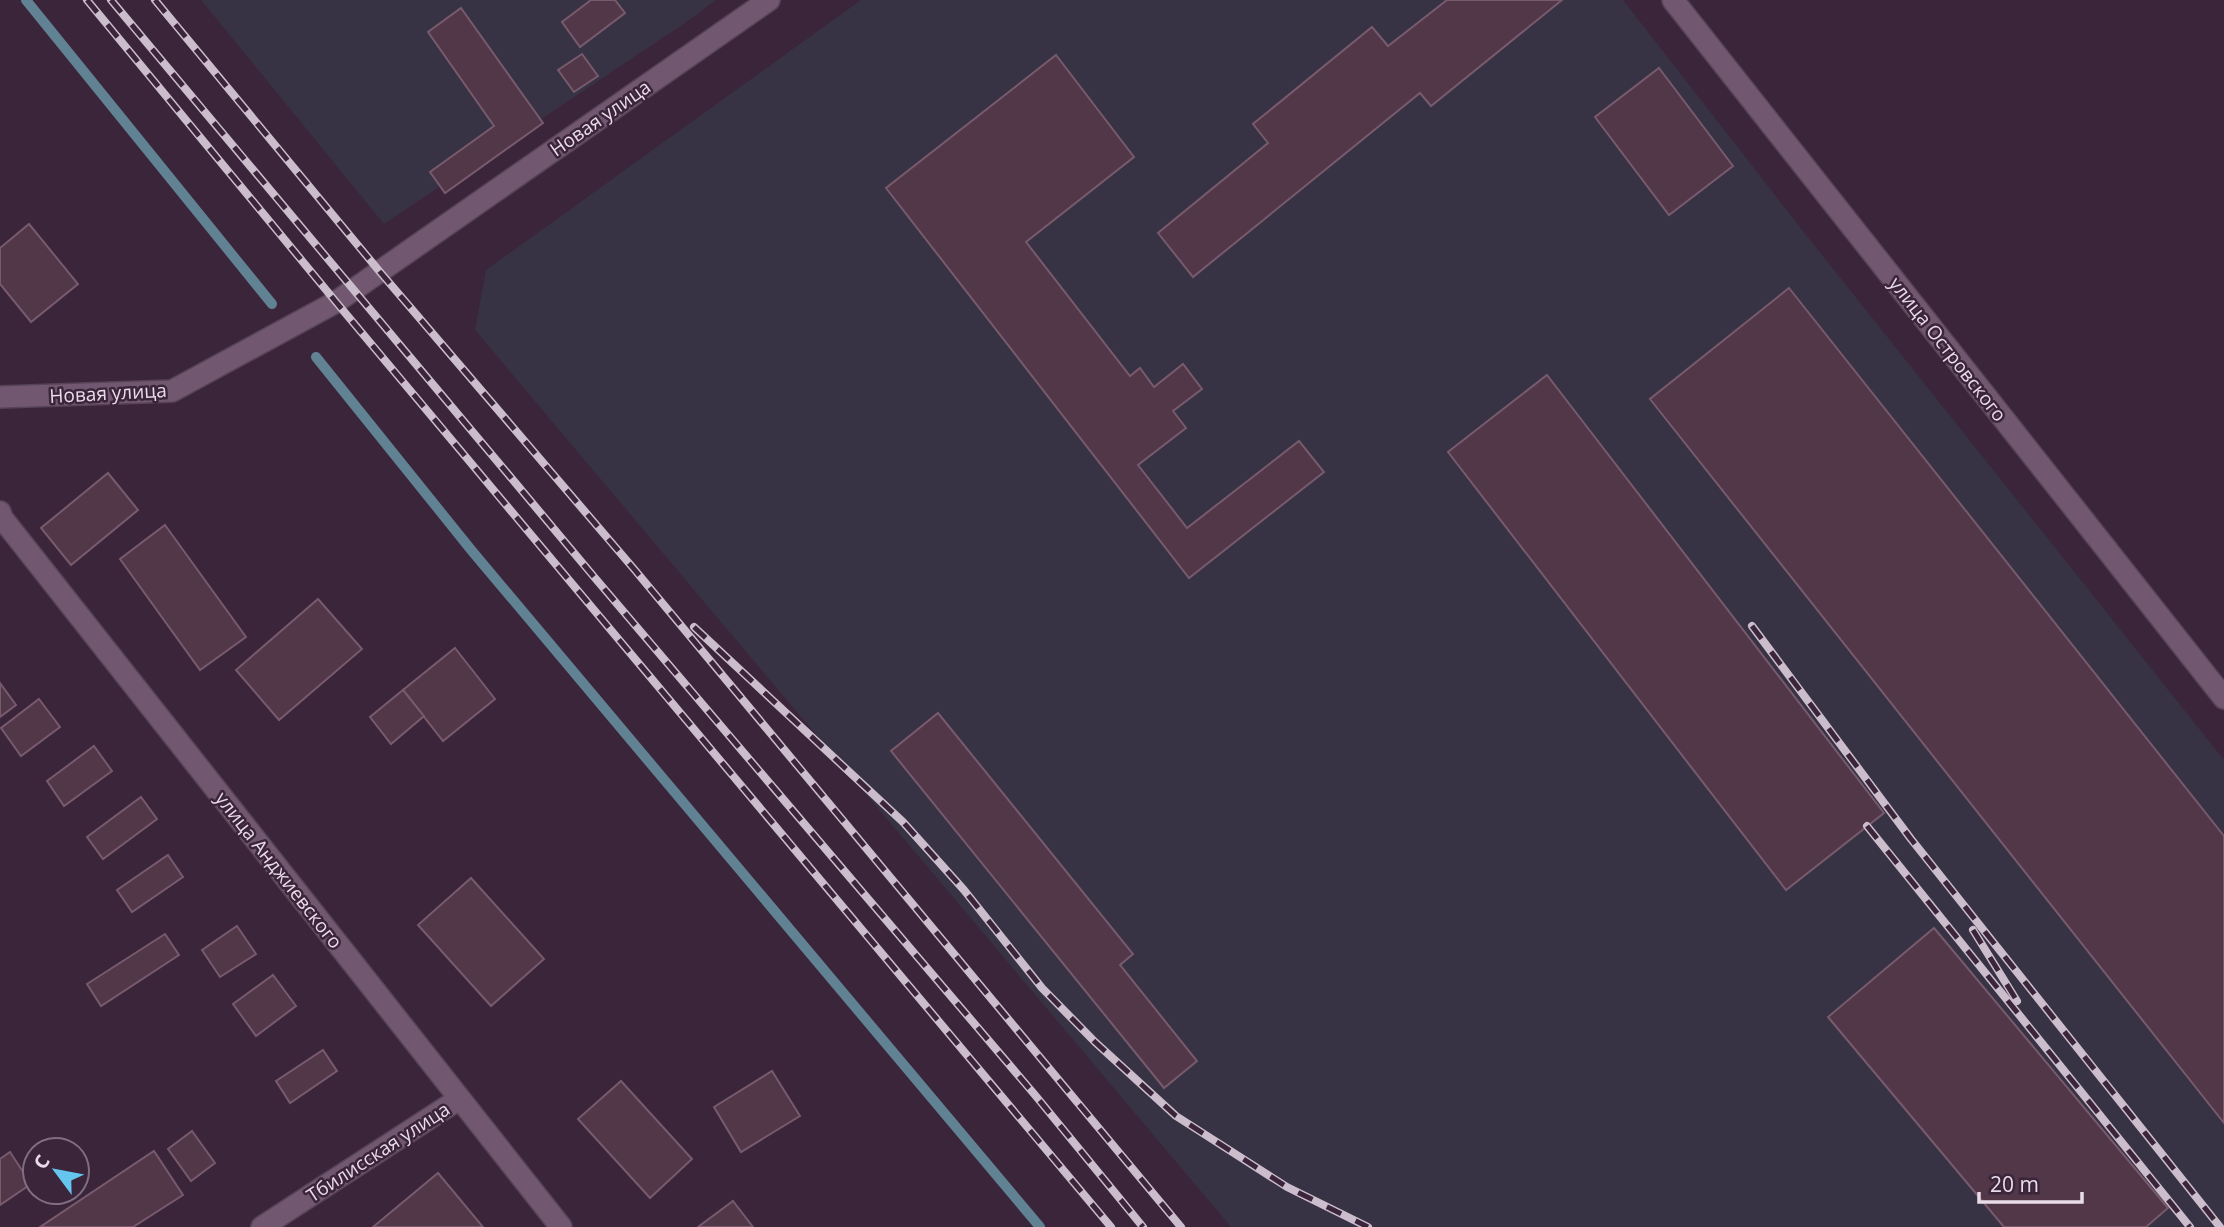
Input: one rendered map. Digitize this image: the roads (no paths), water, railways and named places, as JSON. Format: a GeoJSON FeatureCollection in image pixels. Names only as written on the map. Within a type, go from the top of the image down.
{"type":"FeatureCollection","features":[{"type":"Feature","properties":{"kind":"street","name":"Новая улица"},"geometry":{"type":"LineString","coordinates":[[0,397],[172,391],[322,310],[432,237],[769,0]]}},
{"type":"Feature","properties":{"kind":"street","name":"улица Островского"},"geometry":{"type":"LineString","coordinates":[[1673,0],[2224,698]]}},
{"type":"Feature","properties":{"kind":"street","name":"улица Анджиевского"},"geometry":{"type":"LineString","coordinates":[[0,512],[19,540],[561,1227]]}},
{"type":"Feature","properties":{"kind":"street","name":"Тбилисская улица"},"geometry":{"type":"LineString","coordinates":[[262,1227],[459,1099]]}},
{"type":"Feature","properties":{"kind":"waterway"},"geometry":{"type":"LineString","coordinates":[[26,0],[272,304]]}},
{"type":"Feature","properties":{"kind":"waterway"},"geometry":{"type":"LineString","coordinates":[[316,357],[472,551],[1040,1227]]}},
{"type":"Feature","properties":{"kind":"railway"},"geometry":{"type":"LineString","coordinates":[[87,0],[336,302],[1111,1227]]}},
{"type":"Feature","properties":{"kind":"railway"},"geometry":{"type":"LineString","coordinates":[[111,0],[595,578],[1035,1095],[1143,1227]]}},
{"type":"Feature","properties":{"kind":"railway"},"geometry":{"type":"LineString","coordinates":[[155,0],[380,272],[634,569],[1181,1227]]}},
{"type":"Feature","properties":{"kind":"railway"},"geometry":{"type":"LineString","coordinates":[[1752,626],[1911,839],[2220,1227]]}},
{"type":"Feature","properties":{"kind":"railway"},"geometry":{"type":"LineString","coordinates":[[694,627],[903,822],[964,890],[1042,988],[1095,1042],[1176,1116],[1287,1187],[1368,1227]]}},
{"type":"Feature","properties":{"kind":"railway"},"geometry":{"type":"LineString","coordinates":[[1867,826],[2190,1227]]}},
{"type":"Feature","properties":{"kind":"railway"},"geometry":{"type":"LineString","coordinates":[[1973,930],[2017,1001]]}}]}
